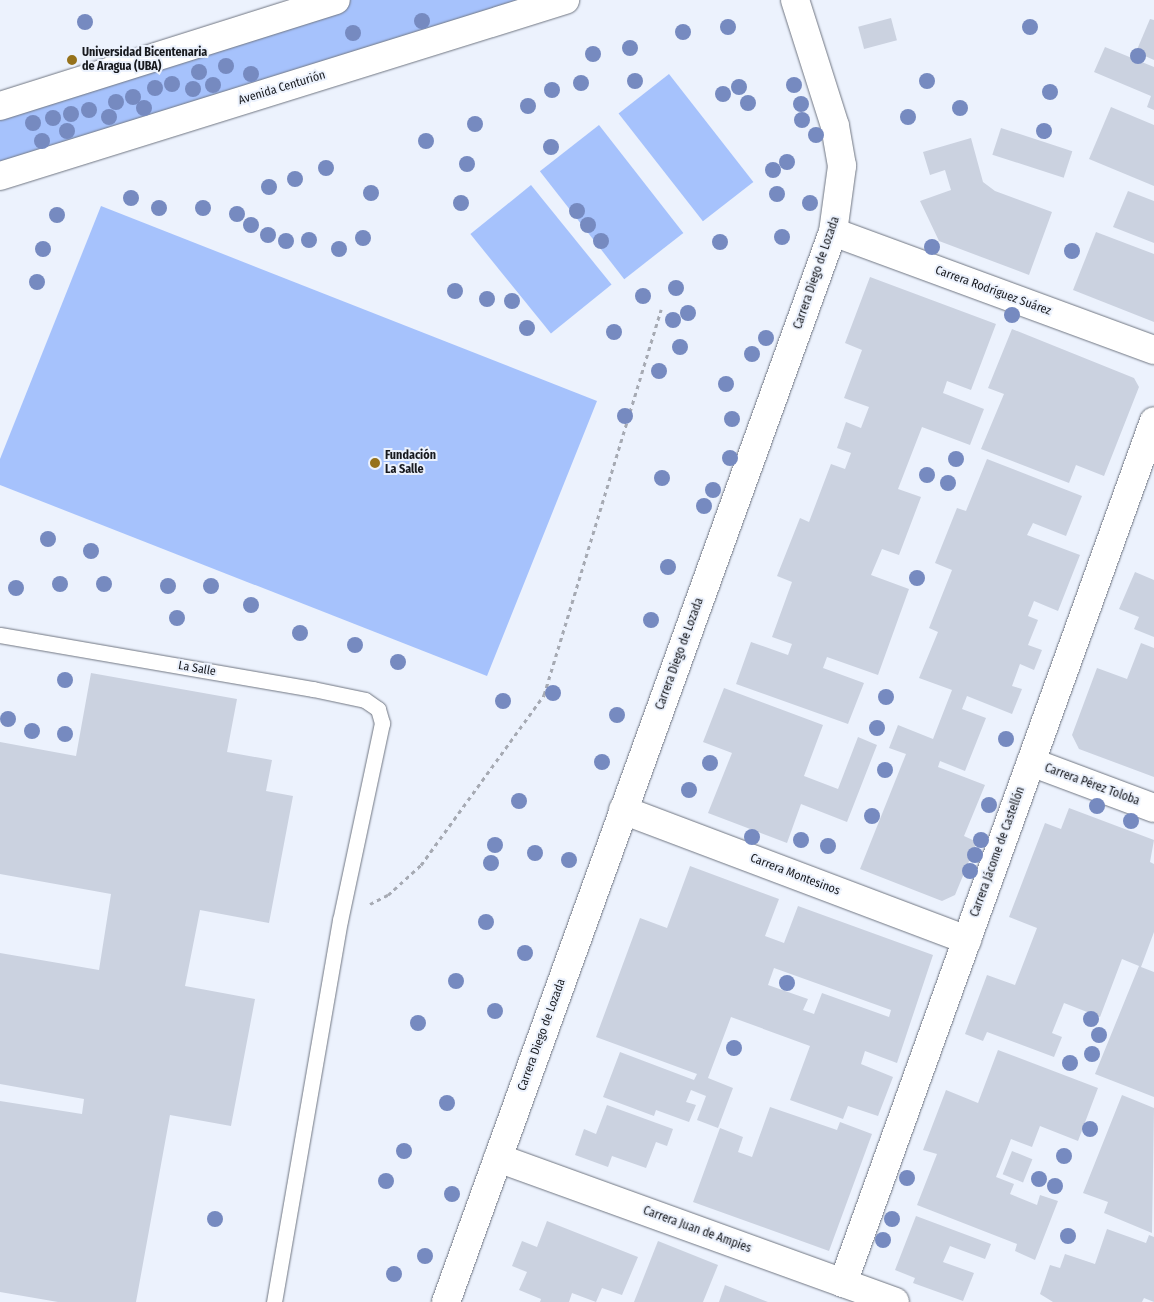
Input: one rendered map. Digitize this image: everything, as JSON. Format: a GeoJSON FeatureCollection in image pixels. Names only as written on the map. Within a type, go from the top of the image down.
{"type":"FeatureCollection","features":[{"type":"Feature","properties":{"kind":"street"},"geometry":{"type":"LineString","coordinates":[[0,106],[286,7],[336,0]]}},
{"type":"Feature","properties":{"kind":"street","name":"Avenida Centurión"},"geometry":{"type":"LineString","coordinates":[[0,176],[565,0]]}},
{"type":"Feature","properties":{"kind":"street","name":"Carrera Diego de Lozada"},"geometry":{"type":"LineString","coordinates":[[446,1302],[833,232],[842,166],[835,126],[795,0]]}},
{"type":"Feature","properties":{"kind":"street","name":"Carrera Rodríguez Suárez"},"geometry":{"type":"LineString","coordinates":[[833,232],[1154,350]]}},
{"type":"Feature","properties":{"kind":"street","name":"Carrera Jácome de Castellón"},"geometry":{"type":"LineString","coordinates":[[844,1283],[1154,421]]}},
{"type":"Feature","properties":{"kind":"street","name":"Carrera Pérez Toloba"},"geometry":{"type":"LineString","coordinates":[[1031,762],[1154,808]]}},
{"type":"Feature","properties":{"kind":"street","name":"Carrera Montesinos"},"geometry":{"type":"LineString","coordinates":[[623,810],[966,940]]}},
{"type":"Feature","properties":{"kind":"street","name":"Carrera Juan de Ampies"},"geometry":{"type":"LineString","coordinates":[[498,1158],[895,1302]]}},
{"type":"Feature","properties":{"kind":"lane","name":"La Salle"},"geometry":{"type":"LineString","coordinates":[[0,635],[365,700],[378,709],[382,722],[340,920]]}},
{"type":"Feature","properties":{"kind":"lane"},"geometry":{"type":"LineString","coordinates":[[274,1302],[340,920]]}},
{"type":"Feature","properties":{"kind":"path"},"geometry":{"type":"LineString","coordinates":[[340,920],[388,895],[421,865],[544,694],[661,310]]}},
{"type":"Feature","properties":{"kind":"shaded area"},"geometry":{"type":"Polygon","coordinates":[[[336,0],[565,0],[0,176],[0,106],[336,0]]]}},
{"type":"Feature","properties":{"kind":"shaded area"},"geometry":{"type":"Polygon","coordinates":[[[669,74],[753,182],[703,221],[619,113],[669,74]]]}},
{"type":"Feature","properties":{"kind":"shaded area"},"geometry":{"type":"Polygon","coordinates":[[[599,125],[683,233],[624,279],[540,171],[599,125]]]}},
{"type":"Feature","properties":{"kind":"shaded area"},"geometry":{"type":"Polygon","coordinates":[[[531,185],[612,284],[551,334],[470,234],[531,185]]]}},
{"type":"Feature","properties":{"kind":"shaded area"},"geometry":{"type":"Polygon","coordinates":[[[101,206],[597,401],[487,676],[0,485],[0,459],[101,206]]]}},
{"type":"Feature","properties":{"kind":"building"},"geometry":{"type":"Polygon","coordinates":[[[891,18],[897,40],[864,49],[858,27],[891,18]]]}},
{"type":"Feature","properties":{"kind":"building"},"geometry":{"type":"Polygon","coordinates":[[[1150,19],[1154,20],[1154,60],[1136,52],[1150,19]]]}},
{"type":"Feature","properties":{"kind":"building"},"geometry":{"type":"Polygon","coordinates":[[[1105,47],[1154,67],[1154,110],[1147,107],[1151,96],[1094,72],[1105,47]]]}},
{"type":"Feature","properties":{"kind":"building"},"geometry":{"type":"Polygon","coordinates":[[[1111,107],[1154,125],[1154,186],[1089,159],[1111,107]]]}},
{"type":"Feature","properties":{"kind":"building"},"geometry":{"type":"Polygon","coordinates":[[[1001,128],[1072,151],[1064,178],[992,155],[1001,128]]]}},
{"type":"Feature","properties":{"kind":"building"},"geometry":{"type":"Polygon","coordinates":[[[971,138],[983,182],[995,191],[1052,212],[1029,275],[939,241],[920,201],[951,190],[945,170],[930,175],[923,152],[971,138]]]}},
{"type":"Feature","properties":{"kind":"building"},"geometry":{"type":"Polygon","coordinates":[[[1128,191],[1154,201],[1154,243],[1113,227],[1128,191]]]}},
{"type":"Feature","properties":{"kind":"building"},"geometry":{"type":"Polygon","coordinates":[[[1096,232],[1154,254],[1154,322],[1073,290],[1096,232]]]}},
{"type":"Feature","properties":{"kind":"building"},"geometry":{"type":"Polygon","coordinates":[[[870,277],[996,324],[971,390],[947,381],[943,393],[984,409],[970,445],[922,427],[898,489],[921,497],[899,555],[882,549],[871,575],[909,589],[878,675],[827,657],[823,668],[864,683],[848,724],[736,684],[751,642],[788,655],[792,644],[772,637],[792,582],[777,576],[800,518],[809,522],[831,464],[845,469],[851,453],[837,448],[846,422],[861,428],[869,407],[844,398],[862,350],[845,343],[870,277]]]}},
{"type":"Feature","properties":{"kind":"building"},"geometry":{"type":"Polygon","coordinates":[[[1012,329],[1134,378],[1139,387],[1104,476],[1076,465],[1069,483],[981,449],[1004,394],[988,388],[1012,329]]]}},
{"type":"Feature","properties":{"kind":"building"},"geometry":{"type":"Polygon","coordinates":[[[987,459],[1082,496],[1066,536],[1033,523],[1027,535],[1080,555],[1058,611],[1034,601],[1028,616],[1038,620],[1028,645],[1042,650],[1034,670],[1020,664],[1012,686],[1022,689],[1012,714],[967,696],[962,709],[986,718],[965,771],[940,761],[938,767],[985,785],[964,836],[977,842],[955,895],[942,901],[860,869],[906,754],[889,748],[898,725],[933,739],[952,690],[919,678],[938,632],[929,628],[952,570],[935,563],[957,508],[966,511],[987,459]]]}},
{"type":"Feature","properties":{"kind":"building"},"geometry":{"type":"Polygon","coordinates":[[[1135,572],[1154,580],[1154,637],[1134,629],[1139,617],[1119,609],[1135,572]]]}},
{"type":"Feature","properties":{"kind":"building"},"geometry":{"type":"Polygon","coordinates":[[[1141,643],[1154,648],[1154,777],[1079,749],[1072,735],[1097,668],[1127,679],[1141,643]]]}},
{"type":"Feature","properties":{"kind":"building"},"geometry":{"type":"Polygon","coordinates":[[[91,673],[237,699],[227,752],[272,760],[266,791],[293,796],[269,923],[200,910],[185,986],[255,999],[231,1126],[170,1115],[136,1302],[58,1302],[0,1292],[0,1101],[82,1114],[84,1099],[0,1084],[0,953],[99,970],[111,894],[0,874],[0,742],[76,756],[91,673]]]}},
{"type":"Feature","properties":{"kind":"building"},"geometry":{"type":"Polygon","coordinates":[[[724,688],[823,725],[804,776],[838,789],[858,737],[877,745],[847,822],[801,804],[787,843],[708,813],[732,753],[703,742],[724,688]]]}},
{"type":"Feature","properties":{"kind":"building"},"geometry":{"type":"Polygon","coordinates":[[[1069,808],[1154,840],[1150,862],[1154,864],[1154,932],[1141,967],[1154,972],[1154,1097],[1095,1074],[1139,966],[1122,959],[1100,1017],[1064,1003],[1052,1033],[1062,1037],[1054,1057],[987,1032],[983,1041],[965,1034],[987,975],[1015,985],[1037,928],[1009,917],[1045,823],[1061,829],[1069,808]]]}},
{"type":"Feature","properties":{"kind":"building"},"geometry":{"type":"Polygon","coordinates":[[[690,866],[779,899],[765,936],[784,943],[798,906],[933,955],[897,1063],[865,1051],[861,1064],[893,1077],[878,1116],[848,1106],[843,1119],[790,1100],[810,1046],[731,1017],[708,1078],[733,1088],[718,1128],[697,1120],[706,1096],[691,1090],[686,1102],[696,1105],[689,1122],[656,1110],[654,1116],[603,1097],[620,1052],[694,1080],[697,1074],[596,1037],[640,918],[667,928],[690,866]],[[774,968],[768,985],[808,999],[803,1010],[814,1014],[822,993],[889,1017],[891,1010],[774,968]]]}},
{"type":"Feature","properties":{"kind":"building"},"geometry":{"type":"Polygon","coordinates":[[[998,1050],[1098,1088],[1078,1141],[1040,1126],[1032,1147],[1011,1139],[996,1177],[1014,1184],[1010,1194],[1037,1205],[1040,1195],[1058,1201],[1035,1260],[1015,1251],[1017,1244],[917,1205],[937,1154],[923,1150],[946,1090],[978,1103],[998,1050]]]}},
{"type":"Feature","properties":{"kind":"building"},"geometry":{"type":"Polygon","coordinates":[[[1122,1095],[1154,1108],[1152,1233],[1104,1213],[1108,1202],[1083,1193],[1122,1095]]]}},
{"type":"Feature","properties":{"kind":"building"},"geometry":{"type":"Polygon","coordinates":[[[607,1105],[673,1129],[667,1146],[656,1142],[646,1168],[612,1156],[608,1167],[575,1155],[584,1129],[596,1134],[607,1105]]]}},
{"type":"Feature","properties":{"kind":"building"},"geometry":{"type":"Polygon","coordinates":[[[770,1107],[837,1130],[840,1122],[872,1134],[829,1251],[693,1202],[720,1128],[743,1137],[738,1152],[752,1157],[770,1107]]]}},
{"type":"Feature","properties":{"kind":"building"},"geometry":{"type":"Polygon","coordinates":[[[1012,1151],[1032,1159],[1023,1182],[1003,1174],[1012,1151]]]}},
{"type":"Feature","properties":{"kind":"building"},"geometry":{"type":"Polygon","coordinates":[[[916,1216],[991,1244],[985,1259],[950,1246],[943,1262],[974,1273],[963,1301],[913,1283],[915,1278],[895,1270],[916,1216]]]}},
{"type":"Feature","properties":{"kind":"building"},"geometry":{"type":"Polygon","coordinates":[[[547,1221],[638,1257],[622,1295],[602,1288],[596,1302],[572,1293],[569,1302],[540,1302],[541,1299],[519,1290],[527,1272],[512,1266],[522,1241],[537,1247],[547,1221]]]}},
{"type":"Feature","properties":{"kind":"building"},"geometry":{"type":"Polygon","coordinates":[[[1107,1229],[1146,1243],[1149,1235],[1154,1237],[1154,1302],[1144,1298],[1142,1302],[1053,1302],[1040,1294],[1050,1265],[1060,1268],[1065,1254],[1095,1264],[1107,1229]]]}},
{"type":"Feature","properties":{"kind":"building"},"geometry":{"type":"Polygon","coordinates":[[[658,1241],[718,1265],[703,1302],[634,1302],[658,1241]]]}},
{"type":"Feature","properties":{"kind":"building"},"geometry":{"type":"Polygon","coordinates":[[[725,1285],[768,1302],[719,1302],[725,1285]]]}},
{"type":"Feature","properties":{"kind":"place","name":"Universidad Bicentenaria de Aragua (UBA)"},"geometry":{"type":"Point","coordinates":[72,60]}},
{"type":"Feature","properties":{"kind":"place","name":"Fundación La Salle"},"geometry":{"type":"Point","coordinates":[375,463]}}]}
